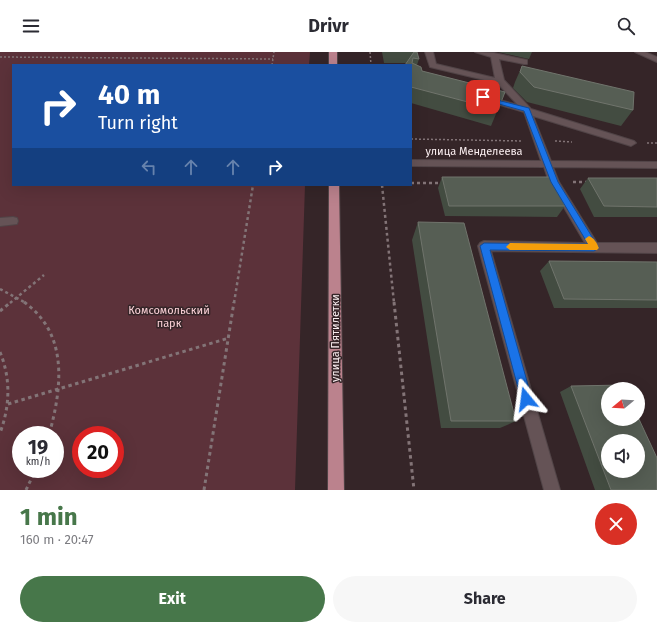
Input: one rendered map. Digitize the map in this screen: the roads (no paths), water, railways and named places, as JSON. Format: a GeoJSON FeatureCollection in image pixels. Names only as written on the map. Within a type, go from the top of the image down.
{"type":"FeatureCollection","features":[{"type":"Feature","properties":{"kind":"main road"},"geometry":{"type":"LineString","coordinates":[[333,52],[333,64]]}},
{"type":"Feature","properties":{"kind":"main road","name":"улица Пятилетки"},"geometry":{"type":"LineString","coordinates":[[334,186],[336,490]]}},
{"type":"Feature","properties":{"kind":"street"},"geometry":{"type":"LineString","coordinates":[[429,52],[433,65],[500,81]]}},
{"type":"Feature","properties":{"kind":"street"},"geometry":{"type":"LineString","coordinates":[[479,52],[524,62]]}},
{"type":"Feature","properties":{"kind":"street"},"geometry":{"type":"LineString","coordinates":[[639,52],[657,60]]}},
{"type":"Feature","properties":{"kind":"street"},"geometry":{"type":"LineString","coordinates":[[494,55],[500,81],[527,110],[554,182],[594,248]]}},
{"type":"Feature","properties":{"kind":"street"},"geometry":{"type":"LineString","coordinates":[[476,95],[631,143]]}},
{"type":"Feature","properties":{"kind":"street","name":"улица Менделеева"},"geometry":{"type":"LineString","coordinates":[[412,163],[657,165]]}},
{"type":"Feature","properties":{"kind":"street"},"geometry":{"type":"LineString","coordinates":[[0,222],[13,221]]}},
{"type":"Feature","properties":{"kind":"street"},"geometry":{"type":"LineString","coordinates":[[552,490],[484,246],[657,248]]}},
{"type":"Feature","properties":{"kind":"park label","name":"Комсомольский парк"},"geometry":{"type":"Point","coordinates":[169,316]}}]}
